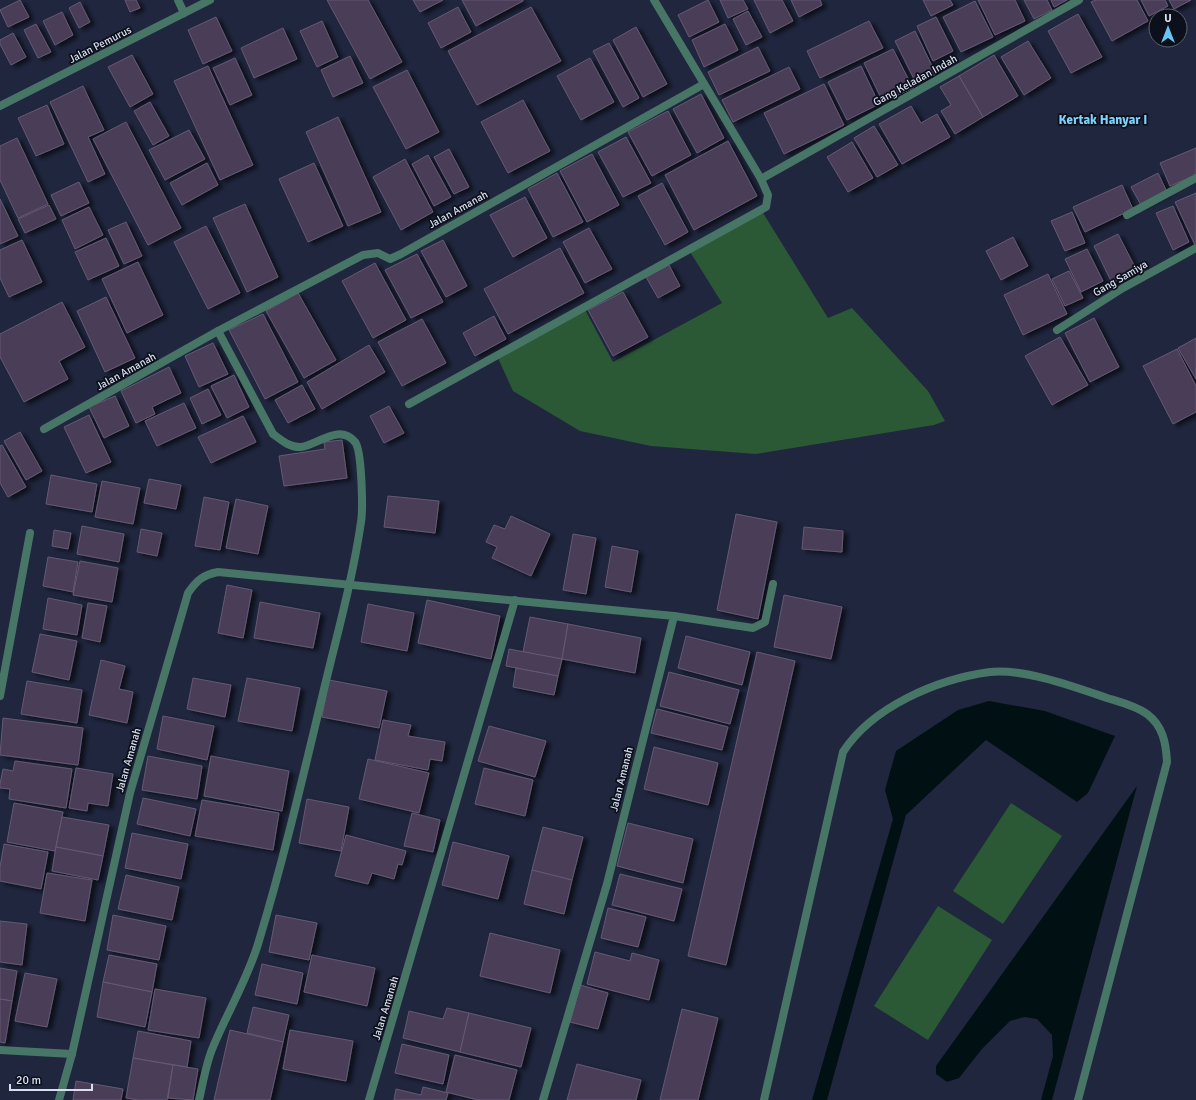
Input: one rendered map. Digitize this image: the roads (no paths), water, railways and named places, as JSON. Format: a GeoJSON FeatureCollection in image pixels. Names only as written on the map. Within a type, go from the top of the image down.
{"type":"FeatureCollection","features":[{"type":"Feature","properties":{"kind":"street"},"geometry":{"type":"LineString","coordinates":[[178,0],[184,13]]}},
{"type":"Feature","properties":{"kind":"street","name":"Jalan Pemurus"},"geometry":{"type":"LineString","coordinates":[[0,106],[210,0]]}},
{"type":"Feature","properties":{"kind":"street"},"geometry":{"type":"LineString","coordinates":[[409,404],[766,207],[768,195],[761,179],[654,0]]}},
{"type":"Feature","properties":{"kind":"street","name":"Gang Keladan Indah"},"geometry":{"type":"LineString","coordinates":[[761,179],[1079,0]]}},
{"type":"Feature","properties":{"kind":"street","name":"Jalan Amanah"},"geometry":{"type":"LineString","coordinates":[[44,429],[218,331],[364,255],[378,253],[390,259],[401,254],[704,84]]}},
{"type":"Feature","properties":{"kind":"street"},"geometry":{"type":"LineString","coordinates":[[1127,215],[1196,178]]}},
{"type":"Feature","properties":{"kind":"street","name":"Gang Samiya"},"geometry":{"type":"LineString","coordinates":[[1057,330],[1123,288],[1196,248]]}},
{"type":"Feature","properties":{"kind":"street"},"geometry":{"type":"LineString","coordinates":[[199,1100],[212,1049],[239,993],[257,946],[313,735],[348,586],[361,520],[360,455],[355,442],[346,436],[330,435],[301,447],[286,444],[273,434],[218,331]]}},
{"type":"Feature","properties":{"kind":"street"},"geometry":{"type":"LineString","coordinates":[[0,696],[30,533]]}},
{"type":"Feature","properties":{"kind":"street","name":"Jalan Amanah"},"geometry":{"type":"LineString","coordinates":[[59,1100],[72,1054],[130,793],[188,593],[197,580],[206,575],[218,572],[348,586],[515,600],[674,616],[607,884],[543,1100]]}},
{"type":"Feature","properties":{"kind":"street"},"geometry":{"type":"LineString","coordinates":[[674,616],[753,628],[765,622],[773,584]]}},
{"type":"Feature","properties":{"kind":"street","name":"Jalan Amanah"},"geometry":{"type":"LineString","coordinates":[[369,1100],[515,600]]}},
{"type":"Feature","properties":{"kind":"street"},"geometry":{"type":"LineString","coordinates":[[764,1100],[843,752],[852,738],[888,708],[943,683],[991,672],[1031,675],[1124,704],[1147,714],[1159,727],[1166,741],[1167,762],[1078,1100]]}},
{"type":"Feature","properties":{"kind":"street"},"geometry":{"type":"LineString","coordinates":[[0,1050],[72,1054]]}},
{"type":"Feature","properties":{"kind":"district","name":"Kertak Hanyar I"},"geometry":{"type":"Point","coordinates":[1103,119]}}]}
